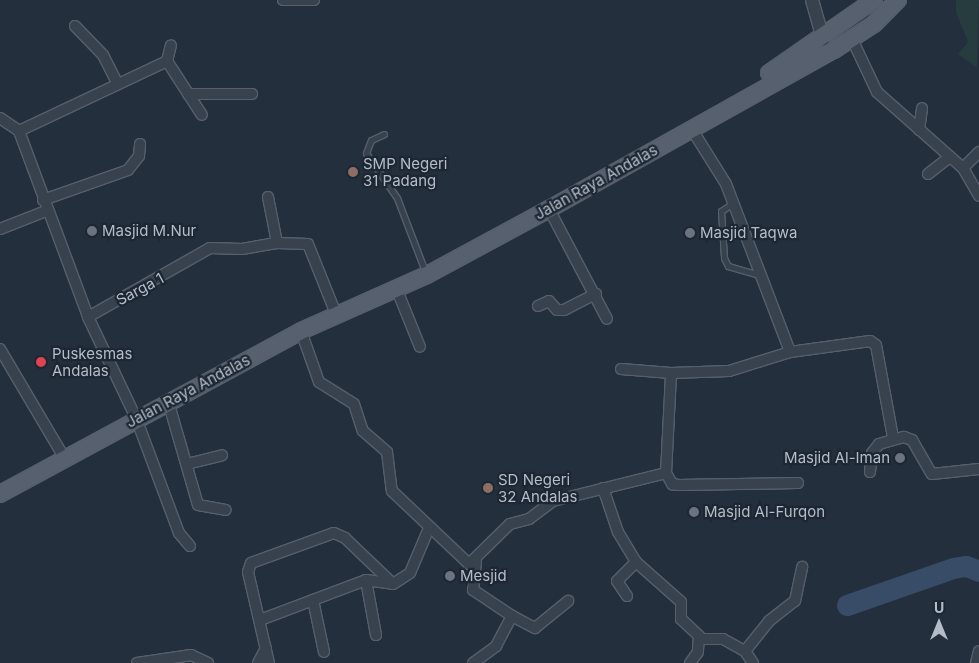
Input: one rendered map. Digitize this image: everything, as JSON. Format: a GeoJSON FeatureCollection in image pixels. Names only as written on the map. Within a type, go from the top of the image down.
{"type":"FeatureCollection","features":[{"type":"Feature","properties":{"kind":"main road"},"geometry":{"type":"LineString","coordinates":[[808,57],[823,39],[874,0]]}},
{"type":"Feature","properties":{"kind":"main road"},"geometry":{"type":"LineString","coordinates":[[808,57],[874,24],[898,0]]}},
{"type":"Feature","properties":{"kind":"main road","name":"Jalan Raya Andalas"},"geometry":{"type":"LineString","coordinates":[[379,294],[384,286],[423,266],[522,218],[550,209],[691,128],[808,57]]}},
{"type":"Feature","properties":{"kind":"main road","name":"Jalan Raya Andalas"},"geometry":{"type":"LineString","coordinates":[[0,494],[136,418],[301,331],[379,294],[397,290],[808,57]]}},
{"type":"Feature","properties":{"kind":"street"},"geometry":{"type":"LineString","coordinates":[[283,0],[314,0]]}},
{"type":"Feature","properties":{"kind":"street"},"geometry":{"type":"LineString","coordinates":[[812,0],[823,39]]}},
{"type":"Feature","properties":{"kind":"street"},"geometry":{"type":"LineString","coordinates":[[74,26],[103,55],[118,84]]}},
{"type":"Feature","properties":{"kind":"street"},"geometry":{"type":"LineString","coordinates":[[851,37],[877,92],[963,168],[979,196]]}},
{"type":"Feature","properties":{"kind":"street"},"geometry":{"type":"LineString","coordinates":[[171,45],[167,61],[202,115]]}},
{"type":"Feature","properties":{"kind":"street"},"geometry":{"type":"LineString","coordinates":[[19,131],[167,61]]}},
{"type":"Feature","properties":{"kind":"street"},"geometry":{"type":"LineString","coordinates":[[188,94],[252,94]]}},
{"type":"Feature","properties":{"kind":"street"},"geometry":{"type":"LineString","coordinates":[[919,130],[922,108]]}},
{"type":"Feature","properties":{"kind":"street"},"geometry":{"type":"LineString","coordinates":[[0,118],[19,131],[46,211],[88,317],[136,418],[179,533],[190,546]]}},
{"type":"Feature","properties":{"kind":"street"},"geometry":{"type":"LineString","coordinates":[[691,128],[733,202],[790,352]]}},
{"type":"Feature","properties":{"kind":"street"},"geometry":{"type":"LineString","coordinates":[[43,200],[128,170],[139,156],[140,144]]}},
{"type":"Feature","properties":{"kind":"street"},"geometry":{"type":"LineString","coordinates":[[963,168],[979,152]]}},
{"type":"Feature","properties":{"kind":"street"},"geometry":{"type":"LineString","coordinates":[[928,174],[950,157]]}},
{"type":"Feature","properties":{"kind":"street"},"geometry":{"type":"LineString","coordinates":[[268,197],[277,243]]}},
{"type":"Feature","properties":{"kind":"street"},"geometry":{"type":"LineString","coordinates":[[550,209],[596,294],[607,319]]}},
{"type":"Feature","properties":{"kind":"street"},"geometry":{"type":"LineString","coordinates":[[0,229],[46,211]]}},
{"type":"Feature","properties":{"kind":"street","name":"Sarga 1"},"geometry":{"type":"LineString","coordinates":[[88,317],[192,261],[210,248],[242,250],[277,243],[308,244],[336,314]]}},
{"type":"Feature","properties":{"kind":"street"},"geometry":{"type":"LineString","coordinates":[[397,290],[420,347]]}},
{"type":"Feature","properties":{"kind":"street"},"geometry":{"type":"LineString","coordinates":[[538,306],[549,301],[557,310],[564,310],[596,294]]}},
{"type":"Feature","properties":{"kind":"street"},"geometry":{"type":"LineString","coordinates":[[301,331],[319,382],[354,404],[363,431],[387,452],[392,491],[464,562],[476,562]]}},
{"type":"Feature","properties":{"kind":"street"},"geometry":{"type":"LineString","coordinates":[[621,369],[671,373],[729,371],[790,352],[861,340],[876,345],[893,438]]}},
{"type":"Feature","properties":{"kind":"street"},"geometry":{"type":"LineString","coordinates":[[0,349],[65,458]]}},
{"type":"Feature","properties":{"kind":"street"},"geometry":{"type":"LineString","coordinates":[[671,373],[666,473],[672,484],[798,483]]}},
{"type":"Feature","properties":{"kind":"street"},"geometry":{"type":"LineString","coordinates":[[168,401],[198,505],[226,510]]}},
{"type":"Feature","properties":{"kind":"street"},"geometry":{"type":"LineString","coordinates":[[870,472],[872,453],[893,438],[912,440],[932,474],[979,469]]}},
{"type":"Feature","properties":{"kind":"street"},"geometry":{"type":"LineString","coordinates":[[187,464],[222,455]]}},
{"type":"Feature","properties":{"kind":"street"},"geometry":{"type":"LineString","coordinates":[[568,601],[535,628],[512,616],[473,590],[476,562],[510,524],[529,518],[553,501],[666,473]]}},
{"type":"Feature","properties":{"kind":"street"},"geometry":{"type":"LineString","coordinates":[[602,488],[618,532],[636,562],[681,602],[681,619],[700,639],[723,639],[745,651],[753,663]]}},
{"type":"Feature","properties":{"kind":"street"},"geometry":{"type":"LineString","coordinates":[[260,620],[366,580],[393,584],[410,573],[429,528]]}},
{"type":"Feature","properties":{"kind":"street"},"geometry":{"type":"LineString","coordinates":[[269,663],[248,572],[251,564],[323,535],[342,535],[393,584]]}},
{"type":"Feature","properties":{"kind":"street"},"geometry":{"type":"LineString","coordinates":[[627,596],[617,581],[636,562]]}},
{"type":"Feature","properties":{"kind":"street"},"geometry":{"type":"LineString","coordinates":[[745,651],[768,621],[796,601],[802,567]]}},
{"type":"Feature","properties":{"kind":"street"},"geometry":{"type":"LineString","coordinates":[[366,580],[376,635]]}},
{"type":"Feature","properties":{"kind":"street"},"geometry":{"type":"LineString","coordinates":[[313,600],[324,652]]}},
{"type":"Feature","properties":{"kind":"street"},"geometry":{"type":"LineString","coordinates":[[473,663],[496,646],[512,616]]}},
{"type":"Feature","properties":{"kind":"street"},"geometry":{"type":"LineString","coordinates":[[690,663],[700,639]]}},
{"type":"Feature","properties":{"kind":"street"},"geometry":{"type":"LineString","coordinates":[[258,663],[266,648]]}},
{"type":"Feature","properties":{"kind":"street"},"geometry":{"type":"LineString","coordinates":[[976,663],[979,651]]}},
{"type":"Feature","properties":{"kind":"street"},"geometry":{"type":"LineString","coordinates":[[137,663],[190,656],[208,663]]}},
{"type":"Feature","properties":{"kind":"lane"},"geometry":{"type":"LineString","coordinates":[[384,134],[371,140],[366,153],[397,198],[423,266]]}},
{"type":"Feature","properties":{"kind":"lane"},"geometry":{"type":"LineString","coordinates":[[733,202],[721,211],[724,258],[728,266],[760,275]]}},
{"type":"Feature","properties":{"kind":"green space"},"geometry":{"type":"Polygon","coordinates":[[[956,0],[979,0],[977,68],[958,54],[968,42],[956,12],[956,0]]]}},
{"type":"Feature","properties":{"kind":"waterway"},"geometry":{"type":"LineString","coordinates":[[847,605],[953,568],[966,566],[979,571]]}},
{"type":"Feature","properties":{"kind":"place","name":"SMP Negeri 31 Padang"},"geometry":{"type":"Point","coordinates":[353,172]}},
{"type":"Feature","properties":{"kind":"place","name":"Masjid M.Nur"},"geometry":{"type":"Point","coordinates":[92,231]}},
{"type":"Feature","properties":{"kind":"place","name":"Masjid Taqwa"},"geometry":{"type":"Point","coordinates":[690,233]}},
{"type":"Feature","properties":{"kind":"place","name":"Puskesmas Andalas"},"geometry":{"type":"Point","coordinates":[41,362]}},
{"type":"Feature","properties":{"kind":"place","name":"Masjid Al-Iman"},"geometry":{"type":"Point","coordinates":[900,458]}},
{"type":"Feature","properties":{"kind":"place","name":"SD Negeri 32 Andalas"},"geometry":{"type":"Point","coordinates":[488,488]}},
{"type":"Feature","properties":{"kind":"place","name":"Masjid Al-Furqon"},"geometry":{"type":"Point","coordinates":[694,512]}},
{"type":"Feature","properties":{"kind":"place","name":"Mesjid"},"geometry":{"type":"Point","coordinates":[450,576]}}]}
